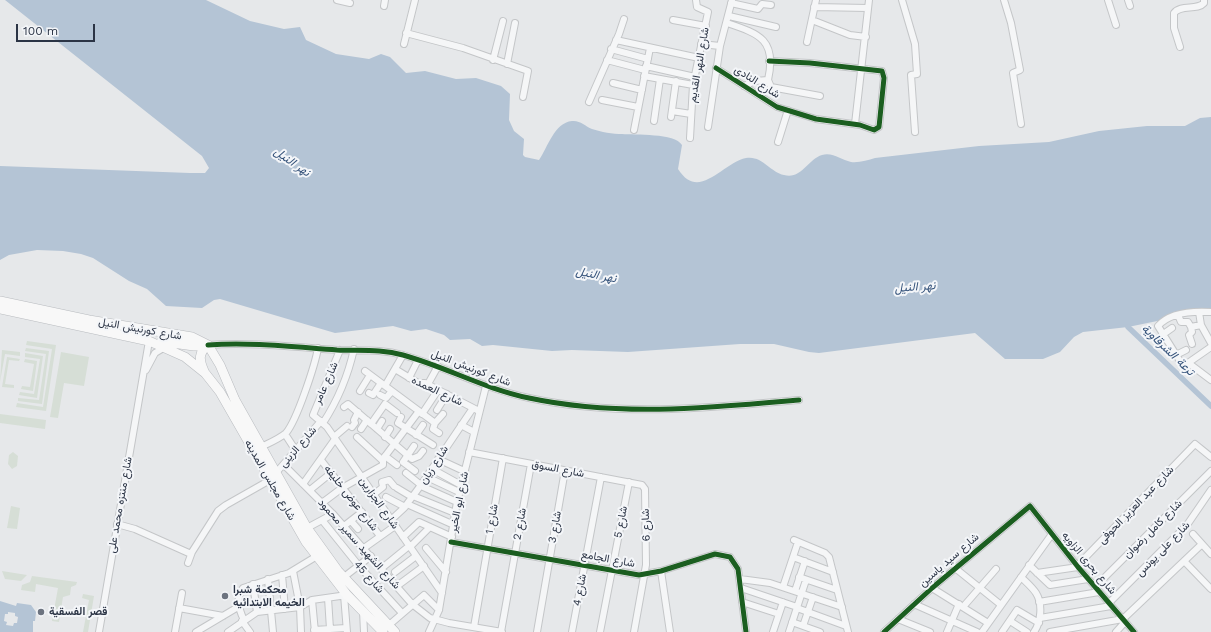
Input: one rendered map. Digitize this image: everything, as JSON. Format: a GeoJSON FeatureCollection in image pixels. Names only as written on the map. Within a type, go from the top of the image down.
{"type":"FeatureCollection","features":[{"type":"Feature","properties":{"kind":"highway","name":"شارع كورنيش النيل"},"geometry":{"type":"LineString","coordinates":[[0,301],[89,320],[192,338],[208,345]]}},
{"type":"Feature","properties":{"kind":"highway","name":"شارع كورنيش النيل"},"geometry":{"type":"LineString","coordinates":[[0,309],[157,344]]}},
{"type":"Feature","properties":{"kind":"highway"},"geometry":{"type":"LineString","coordinates":[[157,344],[165,342],[194,346],[208,345]]}},
{"type":"Feature","properties":{"kind":"highway","name":"شارع مجلس المدينه"},"geometry":{"type":"LineString","coordinates":[[157,344],[185,357],[205,373],[220,392],[272,477],[317,556],[346,595],[363,611],[389,630]]}},
{"type":"Feature","properties":{"kind":"highway"},"geometry":{"type":"LineString","coordinates":[[205,373],[200,358],[202,350],[208,345]]}},
{"type":"Feature","properties":{"kind":"highway","name":"شارع مجلس المدينه"},"geometry":{"type":"LineString","coordinates":[[208,345],[220,366],[234,400],[261,447],[272,477],[307,528],[344,577],[389,630]]}},
{"type":"Feature","properties":{"kind":"street"},"geometry":{"type":"LineString","coordinates":[[337,0],[350,4]]}},
{"type":"Feature","properties":{"kind":"street"},"geometry":{"type":"LineString","coordinates":[[404,44],[415,0]]}},
{"type":"Feature","properties":{"kind":"street","name":"شارع النهر القديم"},"geometry":{"type":"LineString","coordinates":[[690,138],[693,85],[708,12],[697,7],[696,0]]}},
{"type":"Feature","properties":{"kind":"street"},"geometry":{"type":"LineString","coordinates":[[807,42],[816,0]]}},
{"type":"Feature","properties":{"kind":"street"},"geometry":{"type":"LineString","coordinates":[[856,124],[869,0]]}},
{"type":"Feature","properties":{"kind":"street"},"geometry":{"type":"LineString","coordinates":[[902,0],[916,50],[917,74],[911,75],[915,132]]}},
{"type":"Feature","properties":{"kind":"street"},"geometry":{"type":"LineString","coordinates":[[1004,0],[1011,23],[1020,70],[1013,73],[1021,124]]}},
{"type":"Feature","properties":{"kind":"street"},"geometry":{"type":"LineString","coordinates":[[1108,0],[1116,25]]}},
{"type":"Feature","properties":{"kind":"street"},"geometry":{"type":"LineString","coordinates":[[1180,47],[1174,28],[1174,13],[1178,10],[1201,6],[1204,0]]}},
{"type":"Feature","properties":{"kind":"street"},"geometry":{"type":"LineString","coordinates":[[708,127],[720,46],[727,23],[731,2],[758,9],[762,4],[771,5]]}},
{"type":"Feature","properties":{"kind":"street"},"geometry":{"type":"LineString","coordinates":[[814,7],[868,8]]}},
{"type":"Feature","properties":{"kind":"street"},"geometry":{"type":"LineString","coordinates":[[728,16],[776,27]]}},
{"type":"Feature","properties":{"kind":"street"},"geometry":{"type":"LineString","coordinates":[[589,102],[624,19]]}},
{"type":"Feature","properties":{"kind":"street"},"geometry":{"type":"LineString","coordinates":[[673,20],[706,26]]}},
{"type":"Feature","properties":{"kind":"street"},"geometry":{"type":"LineString","coordinates":[[812,20],[850,35],[866,37]]}},
{"type":"Feature","properties":{"kind":"street"},"geometry":{"type":"LineString","coordinates":[[493,60],[503,21]]}},
{"type":"Feature","properties":{"kind":"street"},"geometry":{"type":"LineString","coordinates":[[507,64],[515,23]]}},
{"type":"Feature","properties":{"kind":"street"},"geometry":{"type":"LineString","coordinates":[[727,23],[760,36],[767,44],[769,62],[768,80],[771,88],[820,96]]}},
{"type":"Feature","properties":{"kind":"street"},"geometry":{"type":"LineString","coordinates":[[406,32],[463,48],[493,60],[528,71],[523,97]]}},
{"type":"Feature","properties":{"kind":"street"},"geometry":{"type":"LineString","coordinates":[[616,40],[699,58]]}},
{"type":"Feature","properties":{"kind":"street"},"geometry":{"type":"LineString","coordinates":[[701,44],[720,46]]}},
{"type":"Feature","properties":{"kind":"street"},"geometry":{"type":"LineString","coordinates":[[634,130],[650,48]]}},
{"type":"Feature","properties":{"kind":"street"},"geometry":{"type":"LineString","coordinates":[[611,50],[648,59]]}},
{"type":"Feature","properties":{"kind":"street"},"geometry":{"type":"LineString","coordinates":[[607,60],[645,71],[695,77]]}},
{"type":"Feature","properties":{"kind":"street"},"geometry":{"type":"LineString","coordinates":[[769,62],[863,68]]}},
{"type":"Feature","properties":{"kind":"street","name":"شارع النادى"},"geometry":{"type":"LineString","coordinates":[[716,68],[770,103],[788,110],[816,119],[856,124],[876,130],[880,125],[884,75],[880,70],[863,68]]}},
{"type":"Feature","properties":{"kind":"street"},"geometry":{"type":"LineString","coordinates":[[645,71],[660,79],[693,85]]}},
{"type":"Feature","properties":{"kind":"street"},"geometry":{"type":"LineString","coordinates":[[654,121],[660,79]]}},
{"type":"Feature","properties":{"kind":"street"},"geometry":{"type":"LineString","coordinates":[[744,86],[755,81],[768,80]]}},
{"type":"Feature","properties":{"kind":"street"},"geometry":{"type":"LineString","coordinates":[[676,82],[672,114],[691,114]]}},
{"type":"Feature","properties":{"kind":"street"},"geometry":{"type":"LineString","coordinates":[[613,83],[642,90]]}},
{"type":"Feature","properties":{"kind":"street"},"geometry":{"type":"LineString","coordinates":[[602,100],[638,107]]}},
{"type":"Feature","properties":{"kind":"street"},"geometry":{"type":"LineString","coordinates":[[778,142],[788,110]]}},
{"type":"Feature","properties":{"kind":"street"},"geometry":{"type":"LineString","coordinates":[[1199,312],[1201,325],[1211,343]]}},
{"type":"Feature","properties":{"kind":"street"},"geometry":{"type":"LineString","coordinates":[[1211,312],[1178,315],[1166,320],[1158,326],[1162,335],[1180,361],[1188,363],[1211,380]]}},
{"type":"Feature","properties":{"kind":"street"},"geometry":{"type":"LineString","coordinates":[[1178,315],[1180,322],[1188,322],[1191,327],[1192,332],[1189,335],[1192,344]]}},
{"type":"Feature","properties":{"kind":"street"},"geometry":{"type":"LineString","coordinates":[[1191,327],[1201,325]]}},
{"type":"Feature","properties":{"kind":"street"},"geometry":{"type":"LineString","coordinates":[[1162,335],[1172,328]]}},
{"type":"Feature","properties":{"kind":"street","name":"شارع منتزه محمد على"},"geometry":{"type":"LineString","coordinates":[[143,378],[154,355],[157,344]]}},
{"type":"Feature","properties":{"kind":"street","name":"شارع منتزه محمد على"},"geometry":{"type":"LineString","coordinates":[[99,632],[147,356],[157,344]]}},
{"type":"Feature","properties":{"kind":"street","name":"شارع كورنيش النيل"},"geometry":{"type":"LineString","coordinates":[[208,345],[286,345],[340,350],[354,349],[389,352],[438,366],[486,386],[529,399],[615,409],[700,408],[799,400]]}},
{"type":"Feature","properties":{"kind":"street"},"geometry":{"type":"LineString","coordinates":[[1188,363],[1211,347]]}},
{"type":"Feature","properties":{"kind":"street"},"geometry":{"type":"LineString","coordinates":[[261,447],[285,434],[292,422],[313,371],[318,348]]}},
{"type":"Feature","properties":{"kind":"street","name":"شارع الزينى"},"geometry":{"type":"LineString","coordinates":[[188,563],[191,554],[222,508],[272,477],[322,422],[332,409],[346,380],[354,349]]}},
{"type":"Feature","properties":{"kind":"street","name":"شارع عامر"},"geometry":{"type":"LineString","coordinates":[[314,416],[313,413],[340,350]]}},
{"type":"Feature","properties":{"kind":"street"},"geometry":{"type":"LineString","coordinates":[[1176,355],[1186,350]]}},
{"type":"Feature","properties":{"kind":"street"},"geometry":{"type":"LineString","coordinates":[[147,356],[154,355]]}},
{"type":"Feature","properties":{"kind":"street"},"geometry":{"type":"LineString","coordinates":[[369,393],[373,395],[383,385],[403,355]]}},
{"type":"Feature","properties":{"kind":"street"},"geometry":{"type":"LineString","coordinates":[[410,378],[418,360]]}},
{"type":"Feature","properties":{"kind":"street"},"geometry":{"type":"LineString","coordinates":[[428,384],[438,366]]}},
{"type":"Feature","properties":{"kind":"street","name":"شارع العمده"},"geometry":{"type":"LineString","coordinates":[[395,369],[418,383],[428,384],[479,411]]}},
{"type":"Feature","properties":{"kind":"street"},"geometry":{"type":"LineString","coordinates":[[360,391],[368,373],[435,423]]}},
{"type":"Feature","properties":{"kind":"street","name":"شارع ابو الخير"},"geometry":{"type":"LineString","coordinates":[[429,632],[439,610],[459,492],[486,386]]}},
{"type":"Feature","properties":{"kind":"street"},"geometry":{"type":"LineString","coordinates":[[322,503],[342,488],[382,466],[384,458],[438,390]]}},
{"type":"Feature","properties":{"kind":"street"},"geometry":{"type":"LineString","coordinates":[[380,395],[386,398],[392,391]]}},
{"type":"Feature","properties":{"kind":"street"},"geometry":{"type":"LineString","coordinates":[[439,433],[433,429],[447,394]]}},
{"type":"Feature","properties":{"kind":"street"},"geometry":{"type":"LineString","coordinates":[[404,409],[408,403]]}},
{"type":"Feature","properties":{"kind":"street"},"geometry":{"type":"LineString","coordinates":[[368,432],[385,404],[399,415],[397,422],[433,445]]}},
{"type":"Feature","properties":{"kind":"street"},"geometry":{"type":"LineString","coordinates":[[348,408],[358,412],[394,445],[413,459],[420,456],[426,441]]}},
{"type":"Feature","properties":{"kind":"street","name":"شارع زيان"},"geometry":{"type":"LineString","coordinates":[[391,520],[406,505],[421,486],[473,408]]}},
{"type":"Feature","properties":{"kind":"street"},"geometry":{"type":"LineString","coordinates":[[303,484],[335,438],[355,423],[354,420],[358,412]]}},
{"type":"Feature","properties":{"kind":"street","name":"شارع الجزارين"},"geometry":{"type":"LineString","coordinates":[[314,416],[322,422],[335,438],[360,477],[442,593]]}},
{"type":"Feature","properties":{"kind":"street"},"geometry":{"type":"LineString","coordinates":[[361,429],[382,421]]}},
{"type":"Feature","properties":{"kind":"street"},"geometry":{"type":"LineString","coordinates":[[416,435],[423,425]]}},
{"type":"Feature","properties":{"kind":"street"},"geometry":{"type":"LineString","coordinates":[[461,425],[474,432]]}},
{"type":"Feature","properties":{"kind":"street"},"geometry":{"type":"LineString","coordinates":[[385,437],[390,429]]}},
{"type":"Feature","properties":{"kind":"street"},"geometry":{"type":"LineString","coordinates":[[285,434],[296,451]]}},
{"type":"Feature","properties":{"kind":"street"},"geometry":{"type":"LineString","coordinates":[[357,437],[384,458],[397,465]]}},
{"type":"Feature","properties":{"kind":"street","name":"شارع عبد العزيز الحوفى"},"geometry":{"type":"LineString","coordinates":[[1077,567],[1195,444],[1211,457]]}},
{"type":"Feature","properties":{"kind":"street"},"geometry":{"type":"LineString","coordinates":[[414,446],[403,462],[415,471]]}},
{"type":"Feature","properties":{"kind":"street","name":"شارع السوق"},"geometry":{"type":"LineString","coordinates":[[469,452],[629,482],[642,485],[644,489]]}},
{"type":"Feature","properties":{"kind":"street","name":"شارع 1"},"geometry":{"type":"LineString","coordinates":[[474,627],[503,458]]}},
{"type":"Feature","properties":{"kind":"street"},"geometry":{"type":"LineString","coordinates":[[438,459],[464,471]]}},
{"type":"Feature","properties":{"kind":"street","name":"شارع عوض خليفه"},"geometry":{"type":"LineString","coordinates":[[321,460],[380,536]]}},
{"type":"Feature","properties":{"kind":"street","name":"شارع 2"},"geometry":{"type":"LineString","coordinates":[[502,632],[531,464]]}},
{"type":"Feature","properties":{"kind":"street","name":"شارع الشهيد سمير محمود"},"geometry":{"type":"LineString","coordinates":[[284,465],[334,514],[412,604],[425,615],[449,623],[502,632]]}},
{"type":"Feature","properties":{"kind":"street"},"geometry":{"type":"LineString","coordinates":[[432,469],[461,485]]}},
{"type":"Feature","properties":{"kind":"street","name":"شارع 3"},"geometry":{"type":"LineString","coordinates":[[537,632],[566,470]]}},
{"type":"Feature","properties":{"kind":"street","name":"شارع كامل رضوان"},"geometry":{"type":"LineString","coordinates":[[1097,590],[1211,471]]}},
{"type":"Feature","properties":{"kind":"street"},"geometry":{"type":"LineString","coordinates":[[310,490],[331,473]]}},
{"type":"Feature","properties":{"kind":"street"},"geometry":{"type":"LineString","coordinates":[[406,473],[421,486],[457,502]]}},
{"type":"Feature","properties":{"kind":"street"},"geometry":{"type":"LineString","coordinates":[[427,477],[459,492]]}},
{"type":"Feature","properties":{"kind":"street","name":"شارع 4"},"geometry":{"type":"LineString","coordinates":[[572,632],[601,477]]}},
{"type":"Feature","properties":{"kind":"street"},"geometry":{"type":"LineString","coordinates":[[373,495],[383,487],[382,482],[389,480],[395,487],[413,496],[455,512]]}},
{"type":"Feature","properties":{"kind":"street","name":"شارع 5"},"geometry":{"type":"LineString","coordinates":[[600,632],[629,482]]}},
{"type":"Feature","properties":{"kind":"street","name":"شارع 6"},"geometry":{"type":"LineString","coordinates":[[634,632],[645,575],[647,556],[644,489]]}},
{"type":"Feature","properties":{"kind":"street","name":"شارع على يونس"},"geometry":{"type":"LineString","coordinates":[[1110,605],[1186,525],[1211,490]]}},
{"type":"Feature","properties":{"kind":"street"},"geometry":{"type":"LineString","coordinates":[[379,504],[388,495],[406,505],[454,525]]}},
{"type":"Feature","properties":{"kind":"street","name":"شارع بحرى الزاويه"},"geometry":{"type":"LineString","coordinates":[[1030,506],[1077,567],[1134,632]]}},
{"type":"Feature","properties":{"kind":"street","name":"شارع سيد ياسين"},"geometry":{"type":"LineString","coordinates":[[884,632],[955,568],[1030,506]]}},
{"type":"Feature","properties":{"kind":"street"},"geometry":{"type":"LineString","coordinates":[[344,526],[362,512]]}},
{"type":"Feature","properties":{"kind":"street"},"geometry":{"type":"LineString","coordinates":[[307,528],[334,514]]}},
{"type":"Feature","properties":{"kind":"street","name":"شارع 45"},"geometry":{"type":"LineString","coordinates":[[322,520],[359,566],[402,613]]}},
{"type":"Feature","properties":{"kind":"street"},"geometry":{"type":"LineString","coordinates":[[351,521],[358,529]]}},
{"type":"Feature","properties":{"kind":"street"},"geometry":{"type":"LineString","coordinates":[[382,568],[409,547],[430,527],[419,522],[403,537]]}},
{"type":"Feature","properties":{"kind":"street"},"geometry":{"type":"LineString","coordinates":[[117,524],[135,529],[191,554]]}},
{"type":"Feature","properties":{"kind":"street"},"geometry":{"type":"LineString","coordinates":[[364,548],[395,526]]}},
{"type":"Feature","properties":{"kind":"street","name":"شارع الجامع"},"geometry":{"type":"LineString","coordinates":[[430,527],[451,539],[487,548],[584,566],[645,575],[720,554],[734,561],[738,570],[746,632]]}},
{"type":"Feature","properties":{"kind":"street"},"geometry":{"type":"LineString","coordinates":[[982,632],[1052,534]]}},
{"type":"Feature","properties":{"kind":"street"},"geometry":{"type":"LineString","coordinates":[[1193,534],[1211,554]]}},
{"type":"Feature","properties":{"kind":"street"},"geometry":{"type":"LineString","coordinates":[[783,587],[793,557],[796,541],[827,555],[833,572],[847,629]]}},
{"type":"Feature","properties":{"kind":"street"},"geometry":{"type":"LineString","coordinates":[[1116,632],[1124,621],[1184,561],[1211,542]]}},
{"type":"Feature","properties":{"kind":"street"},"geometry":{"type":"LineString","coordinates":[[426,548],[446,572]]}},
{"type":"Feature","properties":{"kind":"street"},"geometry":{"type":"LineString","coordinates":[[250,632],[238,607],[241,591],[253,584],[293,571],[317,556]]}},
{"type":"Feature","properties":{"kind":"street"},"geometry":{"type":"LineString","coordinates":[[344,577],[371,556]]}},
{"type":"Feature","properties":{"kind":"street"},"geometry":{"type":"LineString","coordinates":[[395,572],[416,556]]}},
{"type":"Feature","properties":{"kind":"street"},"geometry":{"type":"LineString","coordinates":[[793,557],[833,572]]}},
{"type":"Feature","properties":{"kind":"street"},"geometry":{"type":"LineString","coordinates":[[794,591],[805,561]]}},
{"type":"Feature","properties":{"kind":"street"},"geometry":{"type":"LineString","coordinates":[[1184,561],[1211,589]]}},
{"type":"Feature","properties":{"kind":"street"},"geometry":{"type":"LineString","coordinates":[[1030,565],[1050,585],[1088,579]]}},
{"type":"Feature","properties":{"kind":"street"},"geometry":{"type":"LineString","coordinates":[[397,586],[424,566]]}},
{"type":"Feature","properties":{"kind":"street"},"geometry":{"type":"LineString","coordinates":[[1037,573],[1077,567]]}},
{"type":"Feature","properties":{"kind":"street"},"geometry":{"type":"LineString","coordinates":[[955,568],[1001,605]]}},
{"type":"Feature","properties":{"kind":"street"},"geometry":{"type":"LineString","coordinates":[[947,632],[961,606],[980,588],[996,569]]}},
{"type":"Feature","properties":{"kind":"street"},"geometry":{"type":"LineString","coordinates":[[293,571],[300,607],[301,632]]}},
{"type":"Feature","properties":{"kind":"street"},"geometry":{"type":"LineString","coordinates":[[661,571],[670,632]]}},
{"type":"Feature","properties":{"kind":"street"},"geometry":{"type":"LineString","coordinates":[[282,575],[285,608]]}},
{"type":"Feature","properties":{"kind":"street"},"geometry":{"type":"LineString","coordinates":[[799,577],[837,590]]}},
{"type":"Feature","properties":{"kind":"street"},"geometry":{"type":"LineString","coordinates":[[1021,577],[1037,594],[1039,602],[1040,620],[1034,632]]}},
{"type":"Feature","properties":{"kind":"street"},"geometry":{"type":"LineString","coordinates":[[268,579],[273,632]]}},
{"type":"Feature","properties":{"kind":"street"},"geometry":{"type":"LineString","coordinates":[[740,579],[775,584],[842,607]]}},
{"type":"Feature","properties":{"kind":"street"},"geometry":{"type":"LineString","coordinates":[[789,632],[806,580]]}},
{"type":"Feature","properties":{"kind":"street"},"geometry":{"type":"LineString","coordinates":[[253,584],[257,612]]}},
{"type":"Feature","properties":{"kind":"street"},"geometry":{"type":"LineString","coordinates":[[770,598],[775,584]]}},
{"type":"Feature","properties":{"kind":"street"},"geometry":{"type":"LineString","coordinates":[[741,588],[797,607],[847,629]]}},
{"type":"Feature","properties":{"kind":"street"},"geometry":{"type":"LineString","coordinates":[[932,588],[988,623]]}},
{"type":"Feature","properties":{"kind":"street"},"geometry":{"type":"LineString","coordinates":[[1039,602],[1097,590]]}},
{"type":"Feature","properties":{"kind":"street"},"geometry":{"type":"LineString","coordinates":[[176,632],[182,593]]}},
{"type":"Feature","properties":{"kind":"street"},"geometry":{"type":"LineString","coordinates":[[228,632],[243,620],[257,612],[300,607],[312,600],[346,595],[346,630],[330,629],[315,631],[312,600]]}},
{"type":"Feature","properties":{"kind":"street"},"geometry":{"type":"LineString","coordinates":[[389,630],[402,613],[424,595],[439,610]]}},
{"type":"Feature","properties":{"kind":"street"},"geometry":{"type":"LineString","coordinates":[[803,626],[812,597]]}},
{"type":"Feature","properties":{"kind":"street"},"geometry":{"type":"LineString","coordinates":[[328,598],[330,629]]}},
{"type":"Feature","properties":{"kind":"street"},"geometry":{"type":"LineString","coordinates":[[742,602],[779,614]]}},
{"type":"Feature","properties":{"kind":"street"},"geometry":{"type":"LineString","coordinates":[[774,632],[784,602]]}},
{"type":"Feature","properties":{"kind":"street"},"geometry":{"type":"LineString","coordinates":[[914,604],[977,632]]}},
{"type":"Feature","properties":{"kind":"street"},"geometry":{"type":"LineString","coordinates":[[1003,632],[1016,610],[1020,610],[1040,620],[1110,605]]}},
{"type":"Feature","properties":{"kind":"street"},"geometry":{"type":"LineString","coordinates":[[196,632],[238,607]]}},
{"type":"Feature","properties":{"kind":"street"},"geometry":{"type":"LineString","coordinates":[[179,608],[223,616]]}},
{"type":"Feature","properties":{"kind":"street"},"geometry":{"type":"LineString","coordinates":[[363,611],[364,632]]}},
{"type":"Feature","properties":{"kind":"street","name":"شارع ابو الخير"},"geometry":{"type":"LineString","coordinates":[[435,632],[436,618]]}},
{"type":"Feature","properties":{"kind":"street"},"geometry":{"type":"LineString","coordinates":[[898,619],[913,629],[930,632]]}},
{"type":"Feature","properties":{"kind":"street"},"geometry":{"type":"LineString","coordinates":[[1010,621],[1027,632]]}},
{"type":"Feature","properties":{"kind":"street"},"geometry":{"type":"LineString","coordinates":[[1050,632],[1124,621]]}},
{"type":"Feature","properties":{"kind":"street"},"geometry":{"type":"LineString","coordinates":[[792,622],[820,632]]}},
{"type":"Feature","properties":{"kind":"shaded area"},"geometry":{"type":"Polygon","coordinates":[[[27,341],[56,345],[46,411],[16,407],[17,403],[43,407],[52,349],[26,345],[27,341]]]}},
{"type":"Feature","properties":{"kind":"shaded area"},"geometry":{"type":"Polygon","coordinates":[[[26,348],[49,351],[42,404],[18,401],[18,398],[39,400],[46,354],[25,351],[26,348]]]}},
{"type":"Feature","properties":{"kind":"shaded area"},"geometry":{"type":"Polygon","coordinates":[[[2,350],[20,352],[20,356],[5,354],[0,382],[2,350]]]}},
{"type":"Feature","properties":{"kind":"shaded area"},"geometry":{"type":"Polygon","coordinates":[[[61,352],[89,357],[84,386],[64,383],[58,418],[50,417],[61,352]]]}},
{"type":"Feature","properties":{"kind":"shaded area"},"geometry":{"type":"Polygon","coordinates":[[[25,353],[43,356],[37,398],[19,395],[20,392],[34,394],[40,359],[25,357],[25,353]]]}},
{"type":"Feature","properties":{"kind":"shaded area"},"geometry":{"type":"Polygon","coordinates":[[[7,357],[20,359],[19,361],[9,360],[5,384],[14,385],[14,388],[2,387],[7,357]]]}},
{"type":"Feature","properties":{"kind":"shaded area"},"geometry":{"type":"Polygon","coordinates":[[[25,359],[37,361],[33,391],[21,389],[22,386],[30,387],[34,364],[24,362],[25,359]]]}},
{"type":"Feature","properties":{"kind":"shaded area"},"geometry":{"type":"Polygon","coordinates":[[[0,414],[46,420],[45,429],[0,423],[0,414]]]}},
{"type":"Feature","properties":{"kind":"shaded area"},"geometry":{"type":"Polygon","coordinates":[[[13,452],[18,456],[17,466],[12,469],[8,464],[9,455],[13,452]]]}},
{"type":"Feature","properties":{"kind":"shaded area"},"geometry":{"type":"Polygon","coordinates":[[[11,506],[20,508],[17,529],[7,528],[11,506]]]}},
{"type":"Feature","properties":{"kind":"shaded area"},"geometry":{"type":"Polygon","coordinates":[[[2,571],[27,575],[21,581],[5,579],[2,571]]]}},
{"type":"Feature","properties":{"kind":"shaded area"},"geometry":{"type":"Polygon","coordinates":[[[32,576],[77,582],[76,585],[71,587],[70,595],[63,597],[59,622],[52,621],[58,588],[36,584],[35,592],[21,590],[22,585],[30,582],[32,576]]]}},
{"type":"Feature","properties":{"kind":"shaded area"},"geometry":{"type":"Polygon","coordinates":[[[83,594],[94,596],[88,632],[83,632],[89,600],[82,598],[83,594]]]}},
{"type":"Feature","properties":{"kind":"water","name":"نهر النيل"},"geometry":{"type":"Polygon","coordinates":[[[5,0],[206,0],[250,21],[284,29],[300,27],[306,40],[336,54],[369,59],[381,54],[390,57],[406,73],[425,71],[456,79],[476,78],[501,86],[510,94],[509,120],[514,131],[524,139],[523,155],[525,157],[539,160],[556,131],[566,123],[575,121],[580,122],[592,129],[603,132],[654,135],[672,138],[678,141],[682,145],[678,169],[686,178],[694,182],[711,178],[728,166],[746,158],[757,159],[774,171],[790,176],[800,172],[817,157],[826,154],[833,155],[847,161],[857,162],[875,158],[979,146],[1049,142],[1099,131],[1147,126],[1185,126],[1200,118],[1211,117],[1211,310],[1128,327],[1083,332],[1074,337],[1060,352],[1043,359],[1005,359],[975,333],[819,353],[774,344],[740,344],[628,352],[572,350],[552,351],[493,345],[482,346],[470,339],[450,340],[444,335],[426,329],[411,331],[393,326],[335,333],[220,299],[214,300],[202,308],[166,306],[147,289],[129,281],[93,258],[81,254],[63,251],[37,250],[9,255],[0,260],[0,166],[190,173],[205,173],[209,168],[202,156],[5,0]]]}},
{"type":"Feature","properties":{"kind":"water"},"geometry":{"type":"Polygon","coordinates":[[[0,601],[16,606],[17,603],[31,605],[36,612],[35,621],[33,621],[33,632],[0,632],[0,601]],[[8,612],[8,614],[5,614],[4,621],[7,622],[6,625],[13,626],[14,623],[17,623],[18,617],[15,616],[15,613],[8,612]]]}},
{"type":"Feature","properties":{"kind":"waterway","name":"ترعة الشرقاوية"},"geometry":{"type":"LineString","coordinates":[[1128,327],[1211,406]]}},
{"type":"Feature","properties":{"kind":"cycle path"},"geometry":{"type":"LineString","coordinates":[[716,68],[777,107],[816,119],[860,125],[874,130],[879,127],[884,78],[882,71],[810,63],[769,61]]}},
{"type":"Feature","properties":{"kind":"cycle path"},"geometry":{"type":"LineString","coordinates":[[208,345],[256,344],[395,353],[419,360],[481,384],[513,394],[562,404],[630,409],[664,409],[731,406],[799,400]]}},
{"type":"Feature","properties":{"kind":"cycle path"},"geometry":{"type":"LineString","coordinates":[[884,632],[932,588],[1030,506],[1078,567],[1134,632]]}},
{"type":"Feature","properties":{"kind":"cycle path"},"geometry":{"type":"LineString","coordinates":[[451,542],[639,575],[661,571],[715,554],[730,557],[738,569],[746,632]]}},
{"type":"Feature","properties":{"kind":"place","name":"محكمة شبرا الخيمه الابتدائيه"},"geometry":{"type":"Point","coordinates":[225,596]}},
{"type":"Feature","properties":{"kind":"place","name":"قصر الفسقية"},"geometry":{"type":"Point","coordinates":[41,612]}}]}
